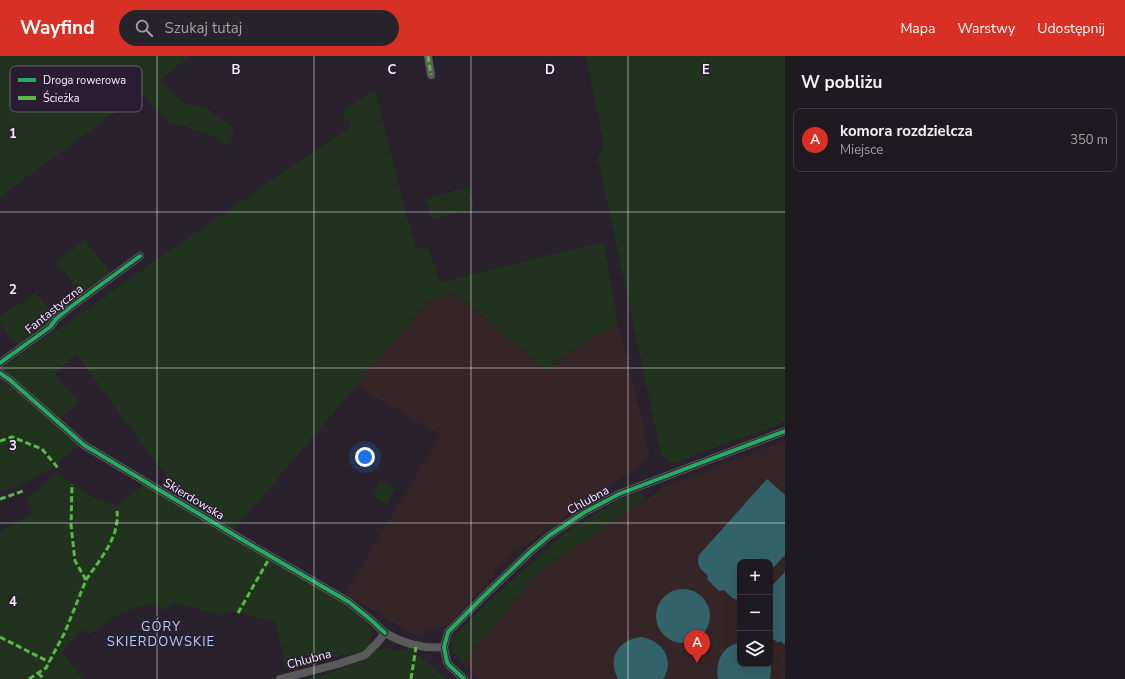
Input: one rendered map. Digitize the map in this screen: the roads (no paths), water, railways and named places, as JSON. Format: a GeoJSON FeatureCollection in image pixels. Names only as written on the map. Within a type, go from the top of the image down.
{"type":"FeatureCollection","features":[{"type":"Feature","properties":{"kind":"street"},"geometry":{"type":"LineString","coordinates":[[428,56],[431,75]]}},
{"type":"Feature","properties":{"kind":"street","name":"Fantastyczna"},"geometry":{"type":"LineString","coordinates":[[0,363],[50,327],[56,319],[72,306],[140,256]]}},
{"type":"Feature","properties":{"kind":"street","name":"Skierdowska"},"geometry":{"type":"LineString","coordinates":[[0,373],[84,445],[247,543],[349,602],[385,632]]}},
{"type":"Feature","properties":{"kind":"street","name":"Chlubna"},"geometry":{"type":"LineString","coordinates":[[444,647],[448,632],[484,596],[550,535],[585,512],[619,494],[785,432]]}},
{"type":"Feature","properties":{"kind":"street"},"geometry":{"type":"LineString","coordinates":[[385,632],[417,646],[430,648],[444,647],[445,656],[449,665],[464,679]]}},
{"type":"Feature","properties":{"kind":"street","name":"Chlubna"},"geometry":{"type":"LineString","coordinates":[[280,679],[338,664],[364,655],[377,643],[385,632]]}},
{"type":"Feature","properties":{"kind":"water"},"geometry":{"type":"Polygon","coordinates":[[[767,479],[785,495],[785,555],[773,568],[773,559],[737,559],[737,600],[731,597],[724,590],[719,591],[707,579],[708,576],[701,569],[698,562],[699,555],[767,479]]]}},
{"type":"Feature","properties":{"kind":"water"},"geometry":{"type":"Polygon","coordinates":[[[785,572],[785,645],[780,641],[778,643],[773,639],[773,585],[785,572]]]}},
{"type":"Feature","properties":{"kind":"water"},"geometry":{"type":"Polygon","coordinates":[[[678,589],[688,589],[698,593],[706,601],[710,611],[710,621],[706,631],[698,639],[688,643],[678,643],[668,639],[660,631],[656,621],[656,611],[660,601],[668,593],[678,589]]]}},
{"type":"Feature","properties":{"kind":"water"},"geometry":{"type":"Polygon","coordinates":[[[641,637],[655,642],[665,652],[668,665],[667,672],[663,679],[618,679],[614,664],[614,657],[617,651],[626,642],[641,637]]]}},
{"type":"Feature","properties":{"kind":"water"},"geometry":{"type":"Polygon","coordinates":[[[737,644],[737,667],[771,667],[770,679],[718,679],[717,673],[721,656],[724,651],[737,644]]]}},
{"type":"Feature","properties":{"kind":"place","name":"komora rozdzielcza"},"geometry":{"type":"Point","coordinates":[697,663]}},
{"type":"Feature","properties":{"kind":"district","name":"GÓRY SKIERDOWSKIE"},"geometry":{"type":"Point","coordinates":[161,634]}}]}
